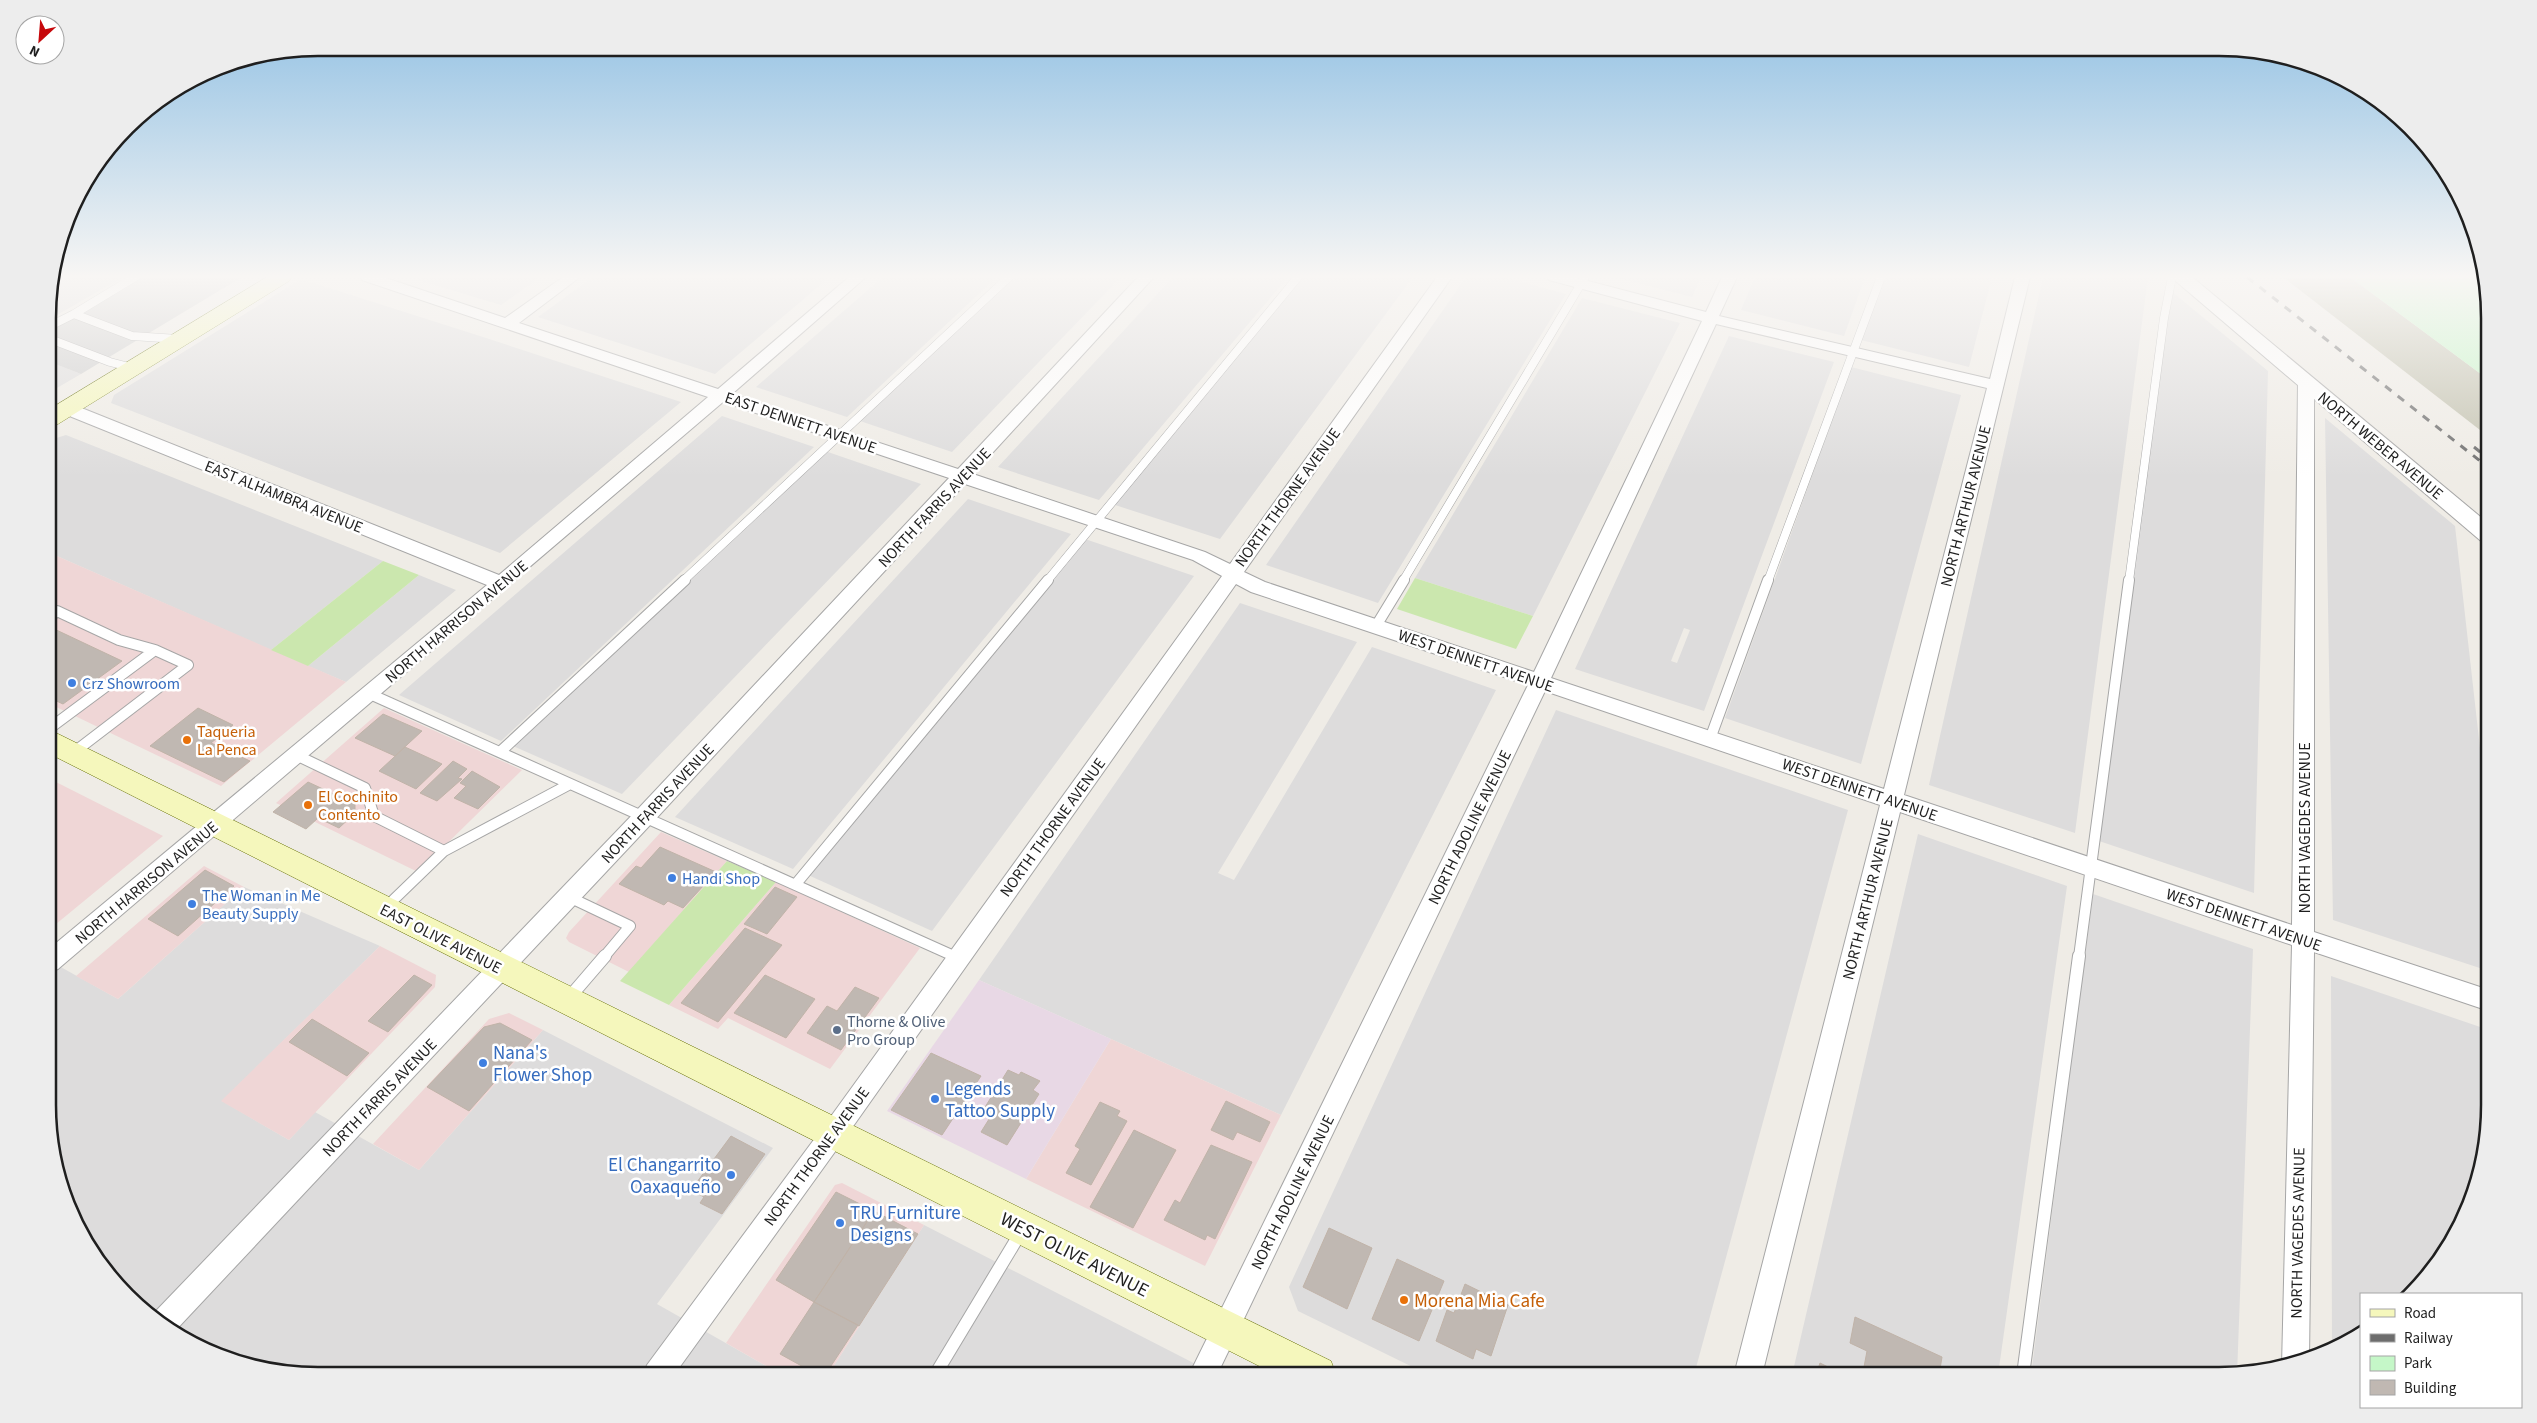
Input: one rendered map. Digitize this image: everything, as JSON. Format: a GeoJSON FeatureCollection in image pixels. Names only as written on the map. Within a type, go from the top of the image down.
{"type":"FeatureCollection","features":[{"type":"Feature","properties":{"kind":"main road"},"geometry":{"type":"LineString","coordinates":[[59,414],[175,343]]}},
{"type":"Feature","properties":{"kind":"main road","name":"EAST OLIVE AVENUE"},"geometry":{"type":"LineString","coordinates":[[61,747],[216,823],[833,1134]]}},
{"type":"Feature","properties":{"kind":"main road","name":"WEST OLIVE AVENUE"},"geometry":{"type":"LineString","coordinates":[[833,1134],[1301,1367]]}},
{"type":"Feature","properties":{"kind":"street","name":"EAST DENNETT AVENUE"},"geometry":{"type":"LineString","coordinates":[[569,343],[1199,556],[1233,573]]}},
{"type":"Feature","properties":{"kind":"street","name":"NORTH HARRISON AVENUE"},"geometry":{"type":"LineString","coordinates":[[56,957],[370,694],[783,343]]}},
{"type":"Feature","properties":{"kind":"street","name":"NORTH FARRIS AVENUE"},"geometry":{"type":"LineString","coordinates":[[168,1319],[569,897],[1086,343]]}},
{"type":"Feature","properties":{"kind":"street","name":"NORTH THORNE AVENUE"},"geometry":{"type":"LineString","coordinates":[[663,1367],[833,1134],[1398,343]]}},
{"type":"Feature","properties":{"kind":"street","name":"NORTH ADOLINE AVENUE"},"geometry":{"type":"LineString","coordinates":[[1207,1367],[1540,681],[1698,343]]}},
{"type":"Feature","properties":{"kind":"street"},"geometry":{"type":"LineString","coordinates":[[1817,343],[1996,385]]}},
{"type":"Feature","properties":{"kind":"street","name":"NORTH ARTHUR AVENUE"},"geometry":{"type":"LineString","coordinates":[[1750,1367],[2006,343]]}},
{"type":"Feature","properties":{"kind":"street","name":"NORTH WEBER AVENUE"},"geometry":{"type":"LineString","coordinates":[[2259,343],[2481,530]]}},
{"type":"Feature","properties":{"kind":"street","name":"NORTH VAGEDES AVENUE"},"geometry":{"type":"LineString","coordinates":[[2295,1355],[2303,939],[2306,382]]}},
{"type":"Feature","properties":{"kind":"street","name":"EAST ALHAMBRA AVENUE"},"geometry":{"type":"LineString","coordinates":[[59,414],[500,584]]}},
{"type":"Feature","properties":{"kind":"street","name":"WEST DENNETT AVENUE"},"geometry":{"type":"LineString","coordinates":[[1233,573],[1258,587],[2481,998]]}},
{"type":"Feature","properties":{"kind":"lane"},"geometry":{"type":"LineString","coordinates":[[61,343],[110,362],[134,368]]}},
{"type":"Feature","properties":{"kind":"lane"},"geometry":{"type":"LineString","coordinates":[[500,752],[939,343]]}},
{"type":"Feature","properties":{"kind":"lane"},"geometry":{"type":"LineString","coordinates":[[794,884],[1244,343]]}},
{"type":"Feature","properties":{"kind":"lane"},"geometry":{"type":"LineString","coordinates":[[1376,626],[1546,343]]}},
{"type":"Feature","properties":{"kind":"lane"},"geometry":{"type":"LineString","coordinates":[[1710,739],[1856,343]]}},
{"type":"Feature","properties":{"kind":"lane"},"geometry":{"type":"LineString","coordinates":[[2024,1367],[2160,343]]}},
{"type":"Feature","properties":{"kind":"lane"},"geometry":{"type":"LineString","coordinates":[[56,612],[119,640],[155,650],[188,665],[61,747]]}},
{"type":"Feature","properties":{"kind":"lane"},"geometry":{"type":"LineString","coordinates":[[56,724],[155,650]]}},
{"type":"Feature","properties":{"kind":"lane"},"geometry":{"type":"LineString","coordinates":[[370,694],[958,958]]}},
{"type":"Feature","properties":{"kind":"lane"},"geometry":{"type":"LineString","coordinates":[[296,756],[366,788],[374,816],[444,851]]}},
{"type":"Feature","properties":{"kind":"lane"},"geometry":{"type":"LineString","coordinates":[[384,909],[444,851],[570,784]]}},
{"type":"Feature","properties":{"kind":"lane"},"geometry":{"type":"LineString","coordinates":[[566,1001],[630,926],[569,897]]}},
{"type":"Feature","properties":{"kind":"lane"},"geometry":{"type":"LineString","coordinates":[[940,1367],[1023,1228]]}},
{"type":"Feature","properties":{"kind":"shaded area"},"geometry":{"type":"Polygon","coordinates":[[[56,343],[132,343],[81,374],[56,364],[56,343]]]}},
{"type":"Feature","properties":{"kind":"shaded area"},"geometry":{"type":"Polygon","coordinates":[[[197,343],[503,343],[681,402],[500,553],[111,403],[114,395],[197,343]]]}},
{"type":"Feature","properties":{"kind":"shaded area"},"geometry":{"type":"Polygon","coordinates":[[[620,343],[751,343],[715,374],[620,343]]]}},
{"type":"Feature","properties":{"kind":"shaded area"},"geometry":{"type":"Polygon","coordinates":[[[806,343],[926,343],[847,417],[756,387],[806,343]]]}},
{"type":"Feature","properties":{"kind":"shaded area"},"geometry":{"type":"Polygon","coordinates":[[[937,343],[1057,343],[952,452],[857,420],[937,343]]]}},
{"type":"Feature","properties":{"kind":"shaded area"},"geometry":{"type":"Polygon","coordinates":[[[1112,343],[1232,343],[1099,500],[998,467],[1112,343]]]}},
{"type":"Feature","properties":{"kind":"shaded area"},"geometry":{"type":"Polygon","coordinates":[[[1243,343],[1364,343],[1220,539],[1112,504],[1243,343]]]}},
{"type":"Feature","properties":{"kind":"shaded area"},"geometry":{"type":"Polygon","coordinates":[[[1420,343],[1536,343],[1378,603],[1266,565],[1420,343]]]}},
{"type":"Feature","properties":{"kind":"shaded area"},"geometry":{"type":"Polygon","coordinates":[[[1555,343],[1670,343],[1533,616],[1415,578],[1555,343]]]}},
{"type":"Feature","properties":{"kind":"shaded area"},"geometry":{"type":"Polygon","coordinates":[[[1726,343],[1759,343],[1834,362],[1704,711],[1575,669],[1726,343]],[[1684,628],[1671,661],[1677,663],[1690,630],[1684,628]]]}},
{"type":"Feature","properties":{"kind":"shaded area"},"geometry":{"type":"Polygon","coordinates":[[[1875,343],[1975,343],[1969,367],[1875,343]]]}},
{"type":"Feature","properties":{"kind":"shaded area"},"geometry":{"type":"Polygon","coordinates":[[[2028,343],[2139,343],[2075,833],[1929,785],[2028,343]]]}},
{"type":"Feature","properties":{"kind":"shaded area"},"geometry":{"type":"Polygon","coordinates":[[[2158,343],[2235,343],[2268,371],[2254,893],[2099,841],[2158,343]]]}},
{"type":"Feature","properties":{"kind":"shaded area"},"geometry":{"type":"Polygon","coordinates":[[[2368,343],[2440,343],[2481,374],[2481,431],[2368,343]]]}},
{"type":"Feature","properties":{"kind":"shaded area"},"geometry":{"type":"Polygon","coordinates":[[[56,364],[81,374],[56,389],[56,364]]]}},
{"type":"Feature","properties":{"kind":"shaded area"},"geometry":{"type":"Polygon","coordinates":[[[1851,367],[1961,395],[1861,764],[1725,718],[1851,367]]]}},
{"type":"Feature","properties":{"kind":"shaded area"},"geometry":{"type":"Polygon","coordinates":[[[722,416],[814,447],[501,741],[399,695],[722,416]]]}},
{"type":"Feature","properties":{"kind":"shaded area"},"geometry":{"type":"Polygon","coordinates":[[[2325,418],[2455,526],[2481,757],[2481,968],[2333,920],[2325,418]]]}},
{"type":"Feature","properties":{"kind":"shaded area"},"geometry":{"type":"Polygon","coordinates":[[[66,435],[383,561],[271,650],[56,556],[56,438],[66,435]]]}},
{"type":"Feature","properties":{"kind":"shaded area"},"geometry":{"type":"Polygon","coordinates":[[[825,451],[921,484],[622,794],[513,746],[825,451]]]}},
{"type":"Feature","properties":{"kind":"shaded area"},"geometry":{"type":"Polygon","coordinates":[[[968,499],[1071,534],[793,869],[675,817],[968,499]]]}},
{"type":"Feature","properties":{"kind":"shaded area"},"geometry":{"type":"Polygon","coordinates":[[[1085,539],[1194,576],[932,931],[808,875],[1085,539]]]}},
{"type":"Feature","properties":{"kind":"shaded area"},"geometry":{"type":"Polygon","coordinates":[[[56,556],[346,682],[221,786],[56,707],[56,556]]]}},
{"type":"Feature","properties":{"kind":"shaded area"},"geometry":{"type":"Polygon","coordinates":[[[419,575],[456,590],[346,682],[308,666],[419,575]]]}},
{"type":"Feature","properties":{"kind":"shaded area"},"geometry":{"type":"Polygon","coordinates":[[[1240,603],[1357,642],[1218,873],[1234,880],[1372,647],[1496,690],[1281,1115],[979,980],[1240,603]]]}},
{"type":"Feature","properties":{"kind":"shaded area"},"geometry":{"type":"Polygon","coordinates":[[[384,708],[522,770],[418,872],[276,803],[384,708]]]}},
{"type":"Feature","properties":{"kind":"shaded area"},"geometry":{"type":"Polygon","coordinates":[[[1556,710],[1848,810],[1696,1367],[1413,1367],[1298,1311],[1289,1287],[1556,710]]]}},
{"type":"Feature","properties":{"kind":"shaded area"},"geometry":{"type":"Polygon","coordinates":[[[56,782],[163,836],[56,924],[56,782]]]}},
{"type":"Feature","properties":{"kind":"shaded area"},"geometry":{"type":"Polygon","coordinates":[[[661,832],[727,861],[629,972],[569,942],[566,938],[569,932],[661,832]]]}},
{"type":"Feature","properties":{"kind":"shaded area"},"geometry":{"type":"Polygon","coordinates":[[[1918,834],[2067,886],[1999,1367],[1794,1367],[1918,834]]]}},
{"type":"Feature","properties":{"kind":"shaded area"},"geometry":{"type":"Polygon","coordinates":[[[204,866],[244,887],[118,999],[76,976],[204,866]]]}},
{"type":"Feature","properties":{"kind":"shaded area"},"geometry":{"type":"Polygon","coordinates":[[[776,882],[920,948],[830,1069],[728,1018],[718,1029],[669,1005],[776,882]]]}},
{"type":"Feature","properties":{"kind":"shaded area"},"geometry":{"type":"Polygon","coordinates":[[[244,887],[380,946],[222,1101],[289,1140],[315,1112],[419,1170],[543,1030],[773,1148],[657,1304],[768,1367],[318,1367],[284,1365],[234,1353],[187,1332],[146,1302],[110,1264],[83,1221],[70,1189],[61,1156],[56,1105],[56,964],[118,999],[244,887]]]}},
{"type":"Feature","properties":{"kind":"shaded area"},"geometry":{"type":"Polygon","coordinates":[[[2093,894],[2253,949],[2237,1366],[2032,1367],[2093,894]]]}},
{"type":"Feature","properties":{"kind":"shaded area"},"geometry":{"type":"Polygon","coordinates":[[[380,946],[436,975],[435,987],[289,1140],[221,1101],[380,946]]]}},
{"type":"Feature","properties":{"kind":"shaded area"},"geometry":{"type":"Polygon","coordinates":[[[2331,976],[2481,1027],[2479,1139],[2467,1189],[2454,1221],[2427,1264],[2401,1293],[2360,1293],[2360,1326],[2332,1341],[2331,976]]]}},
{"type":"Feature","properties":{"kind":"shaded area"},"geometry":{"type":"Polygon","coordinates":[[[979,980],[1111,1039],[1026,1179],[887,1111],[979,980]]]}},
{"type":"Feature","properties":{"kind":"shaded area"},"geometry":{"type":"Polygon","coordinates":[[[509,1013],[543,1030],[419,1170],[373,1144],[489,1019],[509,1013]]]}},
{"type":"Feature","properties":{"kind":"shaded area"},"geometry":{"type":"Polygon","coordinates":[[[1111,1039],[1281,1115],[1205,1266],[1026,1179],[1111,1039]]]}},
{"type":"Feature","properties":{"kind":"shaded area"},"geometry":{"type":"Polygon","coordinates":[[[842,1183],[924,1225],[833,1367],[768,1367],[726,1343],[835,1185],[842,1183]]]}},
{"type":"Feature","properties":{"kind":"shaded area"},"geometry":{"type":"Polygon","coordinates":[[[924,1225],[1201,1367],[833,1367],[924,1225]]]}},
{"type":"Feature","properties":{"kind":"green space"},"geometry":{"type":"Polygon","coordinates":[[[2440,343],[2481,343],[2481,374],[2440,343]]]}},
{"type":"Feature","properties":{"kind":"green space"},"geometry":{"type":"Polygon","coordinates":[[[383,561],[419,575],[308,666],[271,650],[383,561]]]}},
{"type":"Feature","properties":{"kind":"green space"},"geometry":{"type":"Polygon","coordinates":[[[1415,578],[1533,616],[1516,649],[1397,609],[1415,578]]]}},
{"type":"Feature","properties":{"kind":"green space"},"geometry":{"type":"Polygon","coordinates":[[[727,861],[776,882],[669,1005],[620,981],[727,861]]]}},
{"type":"Feature","properties":{"kind":"building"},"geometry":{"type":"Polygon","coordinates":[[[56,630],[122,661],[63,704],[56,701],[56,630]]]}},
{"type":"Feature","properties":{"kind":"building"},"geometry":{"type":"Polygon","coordinates":[[[198,708],[233,725],[211,743],[250,761],[224,782],[150,746],[198,708]]]}},
{"type":"Feature","properties":{"kind":"building"},"geometry":{"type":"Polygon","coordinates":[[[383,714],[422,731],[395,756],[355,738],[383,714]]]}},
{"type":"Feature","properties":{"kind":"building"},"geometry":{"type":"Polygon","coordinates":[[[405,747],[442,764],[416,789],[379,771],[405,747]]]}},
{"type":"Feature","properties":{"kind":"building"},"geometry":{"type":"Polygon","coordinates":[[[453,761],[467,769],[458,778],[462,779],[437,801],[420,793],[453,761]]]}},
{"type":"Feature","properties":{"kind":"building"},"geometry":{"type":"Polygon","coordinates":[[[472,771],[500,787],[478,809],[454,798],[466,786],[460,783],[472,771]]]}},
{"type":"Feature","properties":{"kind":"building"},"geometry":{"type":"Polygon","coordinates":[[[308,782],[355,804],[355,813],[339,828],[318,818],[306,829],[273,812],[308,782]]]}},
{"type":"Feature","properties":{"kind":"building"},"geometry":{"type":"Polygon","coordinates":[[[660,847],[716,872],[683,908],[668,901],[664,905],[619,884],[636,866],[641,868],[660,847]]]}},
{"type":"Feature","properties":{"kind":"building"},"geometry":{"type":"Polygon","coordinates":[[[205,870],[234,886],[178,936],[148,919],[205,870]]]}},
{"type":"Feature","properties":{"kind":"building"},"geometry":{"type":"Polygon","coordinates":[[[775,887],[797,897],[767,934],[744,924],[775,887]]]}},
{"type":"Feature","properties":{"kind":"building"},"geometry":{"type":"Polygon","coordinates":[[[745,928],[782,945],[718,1022],[681,1003],[745,928]]]}},
{"type":"Feature","properties":{"kind":"building"},"geometry":{"type":"Polygon","coordinates":[[[414,975],[432,985],[388,1032],[368,1021],[414,975]]]}},
{"type":"Feature","properties":{"kind":"building"},"geometry":{"type":"Polygon","coordinates":[[[765,975],[815,999],[786,1038],[734,1013],[765,975]]]}},
{"type":"Feature","properties":{"kind":"building"},"geometry":{"type":"Polygon","coordinates":[[[855,987],[879,998],[841,1050],[807,1033],[827,1006],[837,1011],[855,987]]]}},
{"type":"Feature","properties":{"kind":"building"},"geometry":{"type":"Polygon","coordinates":[[[312,1019],[369,1053],[347,1076],[289,1042],[312,1019]]]}},
{"type":"Feature","properties":{"kind":"building"},"geometry":{"type":"Polygon","coordinates":[[[500,1023],[532,1040],[469,1111],[427,1087],[484,1027],[500,1023]]]}},
{"type":"Feature","properties":{"kind":"building"},"geometry":{"type":"Polygon","coordinates":[[[931,1053],[981,1076],[942,1135],[891,1110],[931,1053]]]}},
{"type":"Feature","properties":{"kind":"building"},"geometry":{"type":"Polygon","coordinates":[[[1008,1070],[1019,1075],[1021,1072],[1040,1081],[1033,1090],[1039,1094],[1007,1145],[981,1132],[991,1116],[982,1112],[1008,1070]]]}},
{"type":"Feature","properties":{"kind":"building"},"geometry":{"type":"Polygon","coordinates":[[[1226,1101],[1270,1122],[1260,1142],[1237,1132],[1233,1140],[1211,1130],[1226,1101]]]}},
{"type":"Feature","properties":{"kind":"building"},"geometry":{"type":"Polygon","coordinates":[[[1100,1102],[1120,1111],[1117,1116],[1127,1121],[1091,1185],[1066,1173],[1080,1149],[1075,1146],[1100,1102]]]}},
{"type":"Feature","properties":{"kind":"building"},"geometry":{"type":"Polygon","coordinates":[[[1134,1130],[1176,1150],[1133,1228],[1090,1207],[1134,1130]]]}},
{"type":"Feature","properties":{"kind":"building"},"geometry":{"type":"Polygon","coordinates":[[[731,1136],[765,1154],[722,1214],[700,1203],[704,1197],[691,1190],[731,1136]]]}},
{"type":"Feature","properties":{"kind":"building"},"geometry":{"type":"Polygon","coordinates":[[[1211,1145],[1252,1162],[1215,1239],[1207,1235],[1205,1240],[1164,1220],[1175,1200],[1180,1203],[1211,1145]]]}},
{"type":"Feature","properties":{"kind":"building"},"geometry":{"type":"Polygon","coordinates":[[[836,1192],[874,1211],[814,1302],[776,1280],[836,1192]]]}},
{"type":"Feature","properties":{"kind":"building"},"geometry":{"type":"Polygon","coordinates":[[[874,1211],[918,1234],[859,1326],[814,1302],[874,1211]]]}},
{"type":"Feature","properties":{"kind":"building"},"geometry":{"type":"Polygon","coordinates":[[[1329,1228],[1372,1248],[1347,1309],[1303,1287],[1329,1228]]]}},
{"type":"Feature","properties":{"kind":"building"},"geometry":{"type":"Polygon","coordinates":[[[1397,1259],[1444,1281],[1419,1341],[1372,1319],[1397,1259]]]}},
{"type":"Feature","properties":{"kind":"building"},"geometry":{"type":"Polygon","coordinates":[[[1465,1284],[1508,1305],[1491,1356],[1476,1349],[1473,1359],[1436,1341],[1447,1310],[1454,1313],[1465,1284]]]}},
{"type":"Feature","properties":{"kind":"building"},"geometry":{"type":"Polygon","coordinates":[[[814,1302],[858,1325],[830,1367],[804,1367],[780,1354],[814,1302]]]}},
{"type":"Feature","properties":{"kind":"building"},"geometry":{"type":"Polygon","coordinates":[[[1855,1317],[1942,1357],[1940,1367],[1864,1367],[1867,1351],[1850,1343],[1855,1317]]]}},
{"type":"Feature","properties":{"kind":"building"},"geometry":{"type":"Polygon","coordinates":[[[1820,1363],[1828,1367],[1819,1367],[1820,1363]]]}},
{"type":"Feature","properties":{"kind":"railway"},"geometry":{"type":"LineString","coordinates":[[2331,343],[2481,462]]}},
{"type":"Feature","properties":{"kind":"railway"},"geometry":{"type":"LineString","coordinates":[[2474,447],[2481,453]]}},
{"type":"Feature","properties":{"kind":"place","name":"Crz Showroom"},"geometry":{"type":"Point","coordinates":[72,683]}},
{"type":"Feature","properties":{"kind":"place","name":"Taqueria La Penca"},"geometry":{"type":"Point","coordinates":[187,740]}},
{"type":"Feature","properties":{"kind":"place","name":"El Cochinito Contento"},"geometry":{"type":"Point","coordinates":[308,805]}},
{"type":"Feature","properties":{"kind":"place","name":"Handi Shop"},"geometry":{"type":"Point","coordinates":[672,878]}},
{"type":"Feature","properties":{"kind":"place","name":"The Woman in Me Beauty Supply"},"geometry":{"type":"Point","coordinates":[192,904]}},
{"type":"Feature","properties":{"kind":"place","name":"Thorne & Olive Pro Group"},"geometry":{"type":"Point","coordinates":[837,1030]}},
{"type":"Feature","properties":{"kind":"place","name":"Nana's Flower Shop"},"geometry":{"type":"Point","coordinates":[483,1063]}},
{"type":"Feature","properties":{"kind":"place","name":"Legends Tattoo Supply"},"geometry":{"type":"Point","coordinates":[935,1099]}},
{"type":"Feature","properties":{"kind":"place","name":"El Changarrito Oaxaqueño"},"geometry":{"type":"Point","coordinates":[731,1175]}},
{"type":"Feature","properties":{"kind":"place","name":"TRU Furniture Designs"},"geometry":{"type":"Point","coordinates":[840,1223]}},
{"type":"Feature","properties":{"kind":"place","name":"Morena Mia Cafe"},"geometry":{"type":"Point","coordinates":[1404,1300]}}]}
